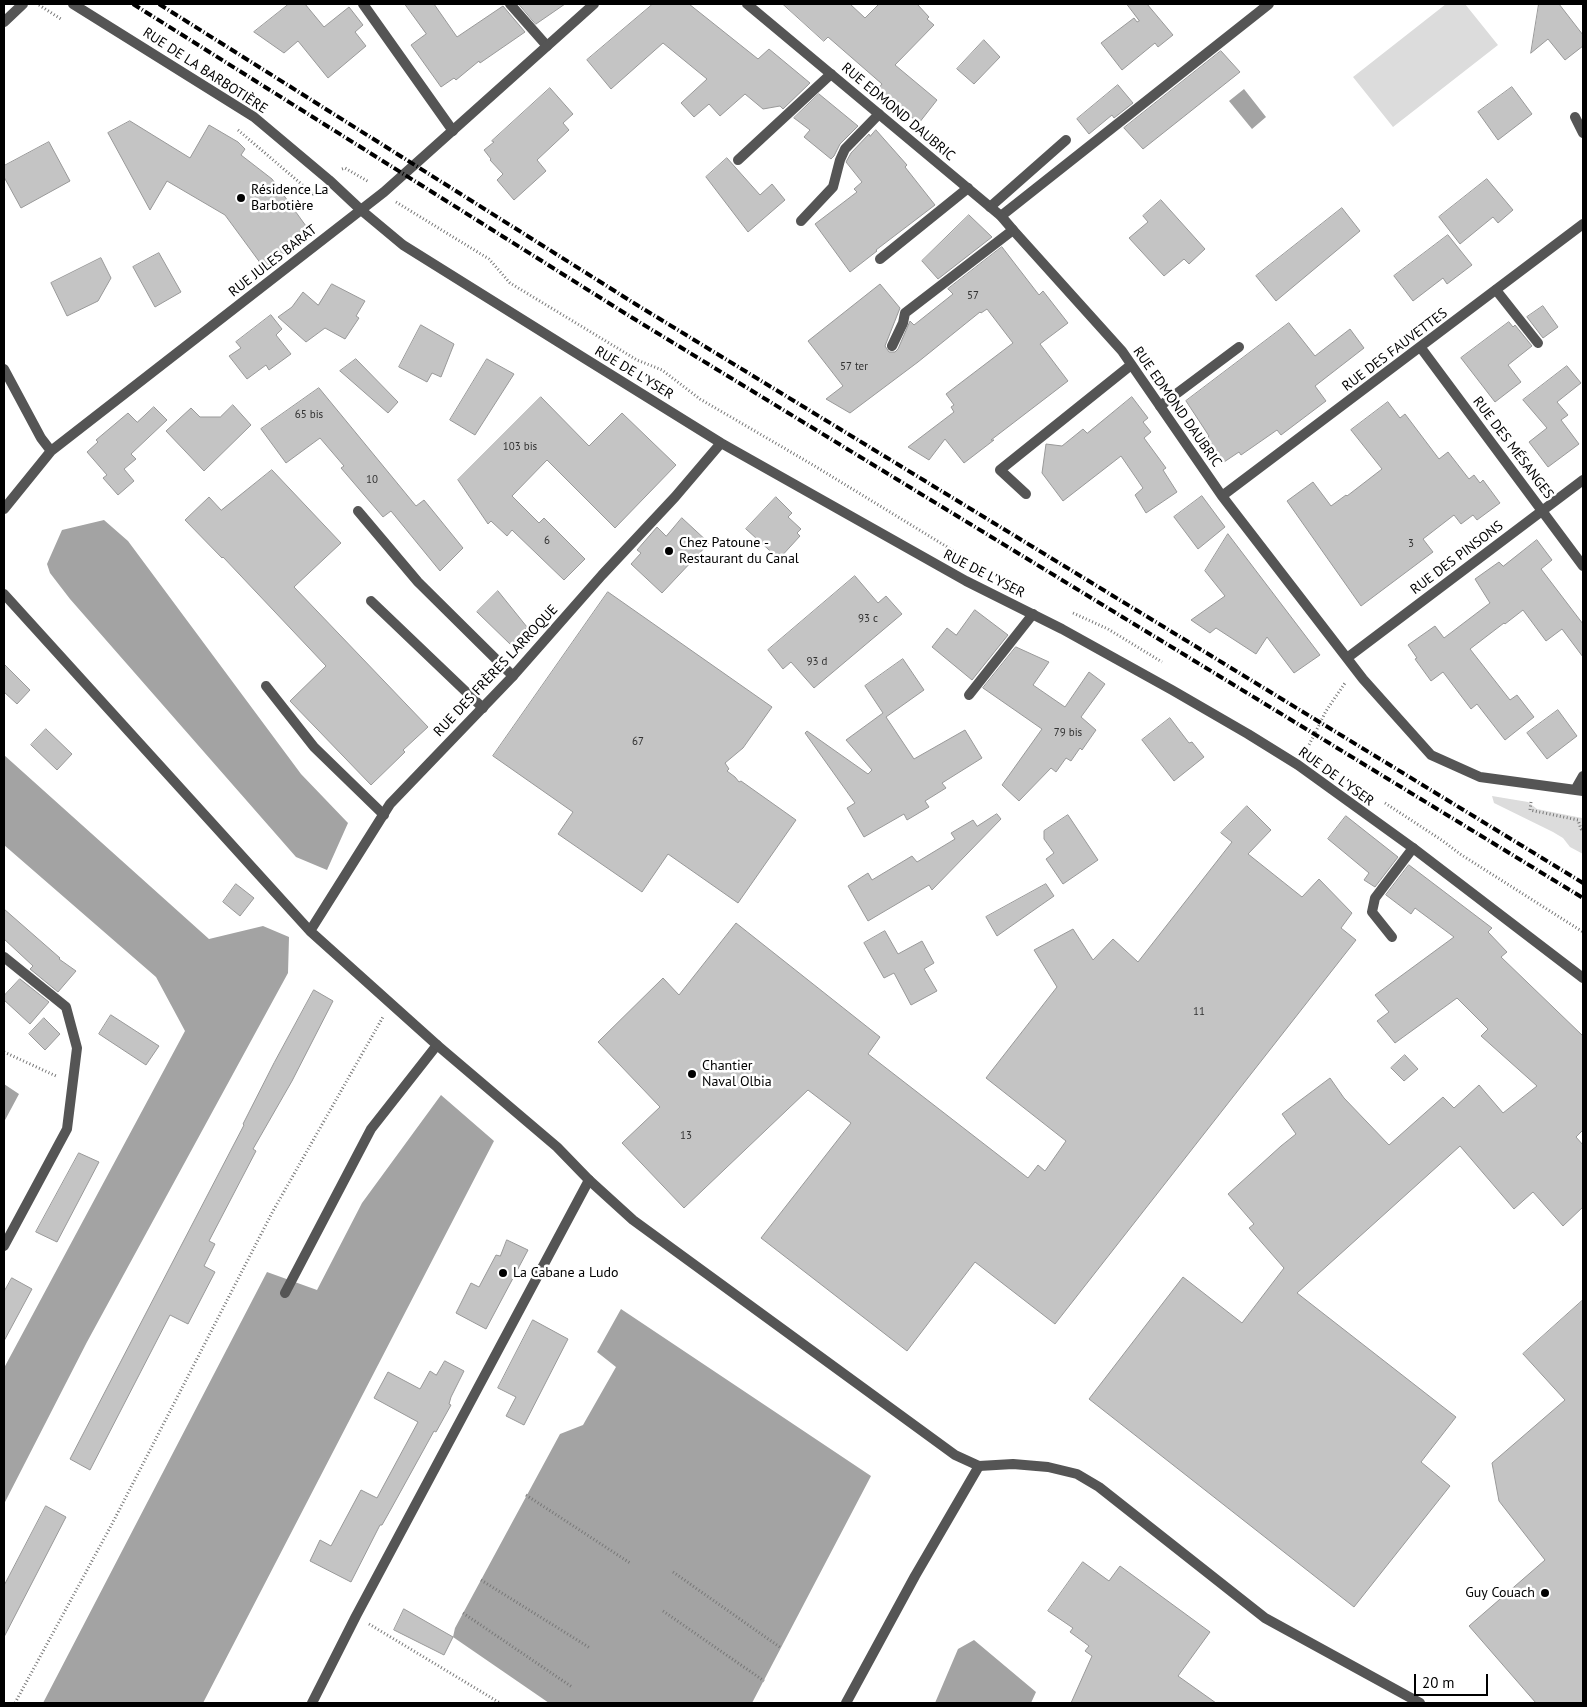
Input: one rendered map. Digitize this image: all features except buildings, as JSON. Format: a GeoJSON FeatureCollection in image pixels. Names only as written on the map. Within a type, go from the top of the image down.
{"type":"FeatureCollection","features":[{"type":"Feature","properties":{"kind":"street"},"geometry":{"type":"LineString","coordinates":[[4,22],[23,4]]}},
{"type":"Feature","properties":{"kind":"street","name":"RUE DE LA BARBOTIÈRE"},"geometry":{"type":"LineString","coordinates":[[73,4],[254,117],[329,180],[361,210]]}},
{"type":"Feature","properties":{"kind":"street"},"geometry":{"type":"LineString","coordinates":[[362,4],[453,131]]}},
{"type":"Feature","properties":{"kind":"street"},"geometry":{"type":"LineString","coordinates":[[510,4],[547,46]]}},
{"type":"Feature","properties":{"kind":"street","name":"RUE JULES BARAT"},"geometry":{"type":"LineString","coordinates":[[4,509],[51,451],[384,192],[594,4]]}},
{"type":"Feature","properties":{"kind":"street","name":"RUE EDMOND DAUBRIC"},"geometry":{"type":"LineString","coordinates":[[747,4],[968,188],[1001,216],[1014,230],[1122,351],[1222,496],[1363,679],[1431,755],[1480,777],[1579,791]]}},
{"type":"Feature","properties":{"kind":"street"},"geometry":{"type":"LineString","coordinates":[[1001,216],[1269,4]]}},
{"type":"Feature","properties":{"kind":"street"},"geometry":{"type":"LineString","coordinates":[[738,160],[831,74]]}},
{"type":"Feature","properties":{"kind":"street"},"geometry":{"type":"LineString","coordinates":[[801,220],[833,187],[840,160],[845,150],[879,114]]}},
{"type":"Feature","properties":{"kind":"street"},"geometry":{"type":"LineString","coordinates":[[1575,117],[1583,133]]}},
{"type":"Feature","properties":{"kind":"street"},"geometry":{"type":"LineString","coordinates":[[990,207],[1066,140]]}},
{"type":"Feature","properties":{"kind":"street"},"geometry":{"type":"LineString","coordinates":[[880,259],[968,188]]}},
{"type":"Feature","properties":{"kind":"street","name":"RUE DE L'YSER"},"geometry":{"type":"LineString","coordinates":[[361,210],[403,245],[720,443],[966,581],[1033,614],[1248,734],[1298,766],[1413,848],[1583,978]]}},
{"type":"Feature","properties":{"kind":"street","name":"RUE DES FAUVETTES"},"geometry":{"type":"LineString","coordinates":[[1222,496],[1583,224]]}},
{"type":"Feature","properties":{"kind":"street"},"geometry":{"type":"LineString","coordinates":[[892,346],[903,323],[905,313],[1014,230]]}},
{"type":"Feature","properties":{"kind":"street"},"geometry":{"type":"LineString","coordinates":[[1496,290],[1538,343]]}},
{"type":"Feature","properties":{"kind":"street"},"geometry":{"type":"LineString","coordinates":[[1160,406],[1239,347]]}},
{"type":"Feature","properties":{"kind":"street","name":"RUE DES MÉSANGES"},"geometry":{"type":"LineString","coordinates":[[1420,348],[1583,566]]}},
{"type":"Feature","properties":{"kind":"street"},"geometry":{"type":"LineString","coordinates":[[1026,494],[1000,470],[1131,365]]}},
{"type":"Feature","properties":{"kind":"street"},"geometry":{"type":"LineString","coordinates":[[4,369],[41,438],[51,451]]}},
{"type":"Feature","properties":{"kind":"street","name":"RUE DES FRÈRES LARROQUE"},"geometry":{"type":"LineString","coordinates":[[310,931],[390,804],[513,676],[675,496],[720,443]]}},
{"type":"Feature","properties":{"kind":"street","name":"RUE DES PINSONS"},"geometry":{"type":"LineString","coordinates":[[1347,658],[1583,480]]}},
{"type":"Feature","properties":{"kind":"street"},"geometry":{"type":"LineString","coordinates":[[358,511],[418,582],[513,676]]}},
{"type":"Feature","properties":{"kind":"street"},"geometry":{"type":"LineString","coordinates":[[4,594],[310,931],[436,1046],[558,1147],[589,1180],[641,1226],[954,1455],[979,1466],[1013,1464],[1039,1466],[1076,1474],[1098,1487],[1266,1618],[1420,1703]]}},
{"type":"Feature","properties":{"kind":"street"},"geometry":{"type":"LineString","coordinates":[[371,601],[483,708]]}},
{"type":"Feature","properties":{"kind":"street"},"geometry":{"type":"LineString","coordinates":[[969,696],[1033,614]]}},
{"type":"Feature","properties":{"kind":"street"},"geometry":{"type":"LineString","coordinates":[[266,686],[314,748],[384,815]]}},
{"type":"Feature","properties":{"kind":"street"},"geometry":{"type":"LineString","coordinates":[[1579,791],[1583,776]]}},
{"type":"Feature","properties":{"kind":"street"},"geometry":{"type":"LineString","coordinates":[[1392,938],[1372,912],[1375,898],[1413,848]]}},
{"type":"Feature","properties":{"kind":"street"},"geometry":{"type":"LineString","coordinates":[[4,957],[66,1007],[77,1048],[67,1129],[4,1246]]}},
{"type":"Feature","properties":{"kind":"street"},"geometry":{"type":"LineString","coordinates":[[284,1293],[371,1128],[436,1046]]}},
{"type":"Feature","properties":{"kind":"street"},"geometry":{"type":"LineString","coordinates":[[312,1703],[356,1616],[589,1180]]}},
{"type":"Feature","properties":{"kind":"street"},"geometry":{"type":"LineString","coordinates":[[846,1703],[915,1576],[979,1466]]}},
{"type":"Feature","properties":{"kind":"path"},"geometry":{"type":"LineString","coordinates":[[384,192],[401,206],[489,259],[510,282],[637,360],[662,370],[700,399],[813,465],[958,554]]}},
{"type":"Feature","properties":{"kind":"path"},"geometry":{"type":"LineString","coordinates":[[1072,612],[1108,629],[1167,665]]}},
{"type":"Feature","properties":{"kind":"path"},"geometry":{"type":"LineString","coordinates":[[1298,748],[1306,752],[1326,711],[1355,668]]}},
{"type":"Feature","properties":{"kind":"path"},"geometry":{"type":"LineString","coordinates":[[1531,784],[1530,810],[1578,820],[1583,830]]}},
{"type":"Feature","properties":{"kind":"path"},"geometry":{"type":"LineString","coordinates":[[1378,799],[1460,854],[1583,932]]}},
{"type":"Feature","properties":{"kind":"path"},"geometry":{"type":"LineString","coordinates":[[15,1703],[112,1524],[273,1211],[390,1004]]}},
{"type":"Feature","properties":{"kind":"path"},"geometry":{"type":"LineString","coordinates":[[4,1052],[73,1083]]}},
{"type":"Feature","properties":{"kind":"path"},"geometry":{"type":"LineString","coordinates":[[526,1496],[630,1563]]}},
{"type":"Feature","properties":{"kind":"path"},"geometry":{"type":"LineString","coordinates":[[672,1572],[781,1648]]}},
{"type":"Feature","properties":{"kind":"path"},"geometry":{"type":"LineString","coordinates":[[481,1580],[590,1648]]}},
{"type":"Feature","properties":{"kind":"path"},"geometry":{"type":"LineString","coordinates":[[662,1611],[764,1681]]}},
{"type":"Feature","properties":{"kind":"path"},"geometry":{"type":"LineString","coordinates":[[463,1613],[572,1687]]}},
{"type":"Feature","properties":{"kind":"path"},"geometry":{"type":"LineString","coordinates":[[356,1616],[500,1703]]}},
{"type":"Feature","properties":{"kind":"shaded area"},"geometry":{"type":"Polygon","coordinates":[[[1446,4],[1465,4],[1498,45],[1393,127],[1353,77],[1446,4]]]}},
{"type":"Feature","properties":{"kind":"shaded area"},"geometry":{"type":"Polygon","coordinates":[[[1244,89],[1266,117],[1252,129],[1229,101],[1244,89]]]}},
{"type":"Feature","properties":{"kind":"shaded area"},"geometry":{"type":"Polygon","coordinates":[[[104,520],[128,541],[301,774],[348,823],[327,870],[296,857],[70,599],[50,573],[47,564],[62,530],[104,520]]]}},
{"type":"Feature","properties":{"kind":"shaded area"},"geometry":{"type":"Polygon","coordinates":[[[4,755],[209,939],[263,926],[289,937],[288,973],[87,1342],[4,1504],[4,1368],[185,1031],[156,977],[4,845],[4,755]]]}},
{"type":"Feature","properties":{"kind":"shaded area"},"geometry":{"type":"Polygon","coordinates":[[[1492,796],[1528,802],[1537,809],[1582,818],[1583,854],[1570,847],[1563,838],[1553,832],[1494,803],[1492,796]]]}},
{"type":"Feature","properties":{"kind":"shaded area"},"geometry":{"type":"Polygon","coordinates":[[[4,1084],[19,1094],[4,1122],[4,1084]]]}},
{"type":"Feature","properties":{"kind":"shaded area"},"geometry":{"type":"Polygon","coordinates":[[[441,1095],[494,1141],[203,1703],[43,1703],[267,1272],[317,1290],[362,1203],[441,1095]]]}},
{"type":"Feature","properties":{"kind":"shaded area"},"geometry":{"type":"Polygon","coordinates":[[[621,1309],[871,1476],[752,1703],[549,1703],[453,1637],[455,1628],[560,1434],[583,1425],[616,1367],[597,1352],[621,1309]]]}},
{"type":"Feature","properties":{"kind":"shaded area"},"geometry":{"type":"Polygon","coordinates":[[[974,1640],[1036,1692],[1031,1703],[935,1703],[958,1649],[974,1640]]]}},
{"type":"Feature","properties":{"kind":"railway"},"geometry":{"type":"LineString","coordinates":[[133,4],[631,317],[1583,898]]}},
{"type":"Feature","properties":{"kind":"railway"},"geometry":{"type":"LineString","coordinates":[[159,4],[637,305],[1583,883]]}},
{"type":"Feature","properties":{"kind":"place","name":"Résidence La Barbotière"},"geometry":{"type":"Point","coordinates":[241,198]}},
{"type":"Feature","properties":{"kind":"place","name":"Chez Patoune - Restaurant du Canal"},"geometry":{"type":"Point","coordinates":[669,551]}},
{"type":"Feature","properties":{"kind":"place","name":"Chantier Naval Olbia"},"geometry":{"type":"Point","coordinates":[692,1074]}},
{"type":"Feature","properties":{"kind":"place","name":"La Cabane a Ludo"},"geometry":{"type":"Point","coordinates":[503,1273]}},
{"type":"Feature","properties":{"kind":"place","name":"Guy Couach"},"geometry":{"type":"Point","coordinates":[1545,1593]}}]}
